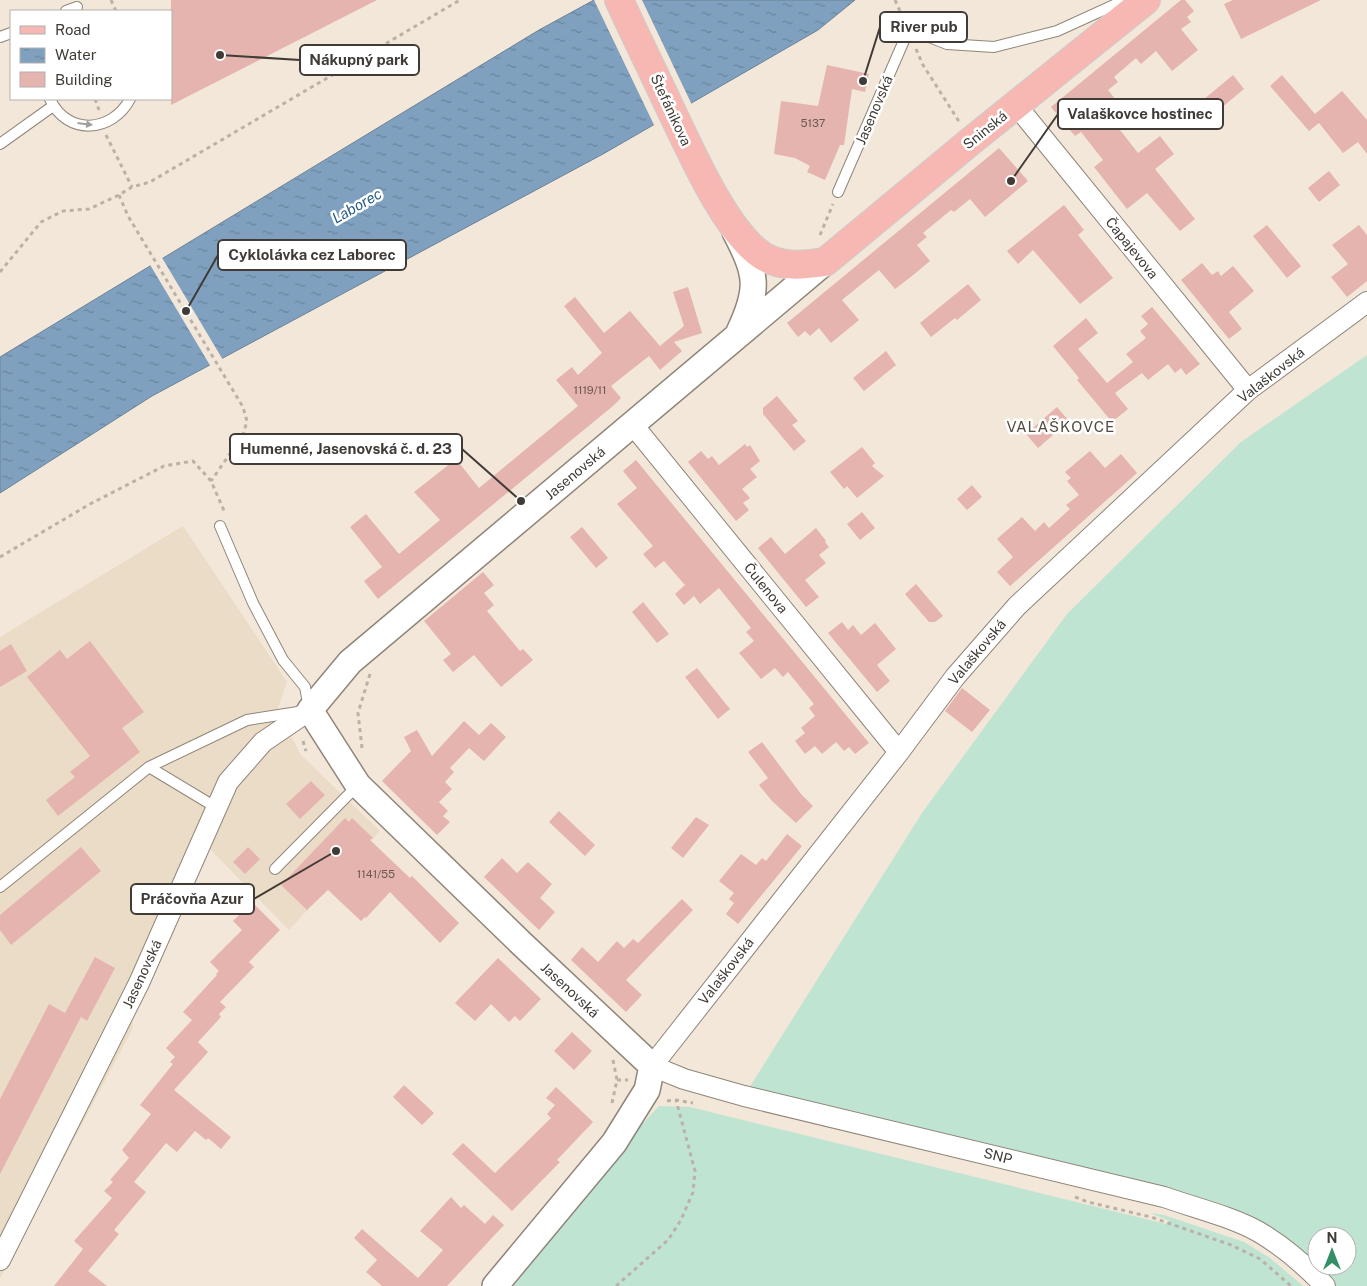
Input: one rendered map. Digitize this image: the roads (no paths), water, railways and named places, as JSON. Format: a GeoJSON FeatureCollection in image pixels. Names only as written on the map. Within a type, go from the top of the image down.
{"type":"FeatureCollection","features":[{"type":"Feature","properties":{"kind":"main road","name":"Štefánikova"},"geometry":{"type":"LineString","coordinates":[[619,0],[698,166],[728,218],[761,255],[773,261],[802,265],[822,251]]}},
{"type":"Feature","properties":{"kind":"main road","name":"Sninská"},"geometry":{"type":"LineString","coordinates":[[822,251],[1016,105],[1146,0]]}},
{"type":"Feature","properties":{"kind":"street","name":"Čapajevova"},"geometry":{"type":"LineString","coordinates":[[1016,105],[1248,390]]}},
{"type":"Feature","properties":{"kind":"street"},"geometry":{"type":"LineString","coordinates":[[728,218],[747,255],[754,284],[750,310],[736,337]]}},
{"type":"Feature","properties":{"kind":"street","name":"Jasenovská"},"geometry":{"type":"LineString","coordinates":[[0,1260],[139,984],[228,782],[263,742],[310,710],[350,662],[736,337],[822,251]]}},
{"type":"Feature","properties":{"kind":"street","name":"Valaškovská"},"geometry":{"type":"LineString","coordinates":[[652,1066],[899,752],[955,676],[1017,606],[1248,390],[1367,302]]}},
{"type":"Feature","properties":{"kind":"street","name":"Čulenova"},"geometry":{"type":"LineString","coordinates":[[633,425],[899,752]]}},
{"type":"Feature","properties":{"kind":"street","name":"Jasenovská"},"geometry":{"type":"LineString","coordinates":[[310,710],[358,785],[522,944],[652,1066]]}},
{"type":"Feature","properties":{"kind":"street"},"geometry":{"type":"LineString","coordinates":[[495,1286],[614,1143],[647,1090],[652,1066]]}},
{"type":"Feature","properties":{"kind":"street","name":"SNP"},"geometry":{"type":"LineString","coordinates":[[652,1066],[684,1080],[744,1096],[1164,1197],[1257,1231],[1303,1262],[1325,1286]]}},
{"type":"Feature","properties":{"kind":"lane","name":"Jasenovská"},"geometry":{"type":"LineString","coordinates":[[838,192],[909,29],[947,44],[994,46],[1057,31],[1125,0]]}},
{"type":"Feature","properties":{"kind":"lane"},"geometry":{"type":"LineString","coordinates":[[0,144],[52,102],[62,116],[72,122],[86,126],[101,125],[114,118],[125,108],[129,100]]}},
{"type":"Feature","properties":{"kind":"lane"},"geometry":{"type":"LineString","coordinates":[[0,887],[149,767],[247,720],[310,710],[305,687],[283,660],[253,603],[220,526]]}},
{"type":"Feature","properties":{"kind":"lane"},"geometry":{"type":"LineString","coordinates":[[149,767],[217,808]]}},
{"type":"Feature","properties":{"kind":"lane"},"geometry":{"type":"LineString","coordinates":[[275,868],[358,785]]}},
{"type":"Feature","properties":{"kind":"water","name":"Laborec"},"geometry":{"type":"Polygon","coordinates":[[[594,0],[855,0],[818,30],[603,154],[152,396],[0,493],[0,357],[539,30],[594,0]]]}},
{"type":"Feature","properties":{"kind":"place","name":"Nákupný park"},"geometry":{"type":"Point","coordinates":[220,55]}},
{"type":"Feature","properties":{"kind":"place","name":"River pub"},"geometry":{"type":"Point","coordinates":[863,81]}},
{"type":"Feature","properties":{"kind":"place","name":"Valaškovce hostinec"},"geometry":{"type":"Point","coordinates":[1011,181]}},
{"type":"Feature","properties":{"kind":"place","name":"Cyklolávka cez Laborec"},"geometry":{"type":"Point","coordinates":[186,311]}},
{"type":"Feature","properties":{"kind":"place","name":"Humenné, Jasenovská č. d. 23"},"geometry":{"type":"Point","coordinates":[521,501]}},
{"type":"Feature","properties":{"kind":"place","name":"Práčovňa Azur"},"geometry":{"type":"Point","coordinates":[336,851]}},
{"type":"Feature","properties":{"kind":"district","name":"VALAŠKOVCE"},"geometry":{"type":"Point","coordinates":[1061,427]}}]}
